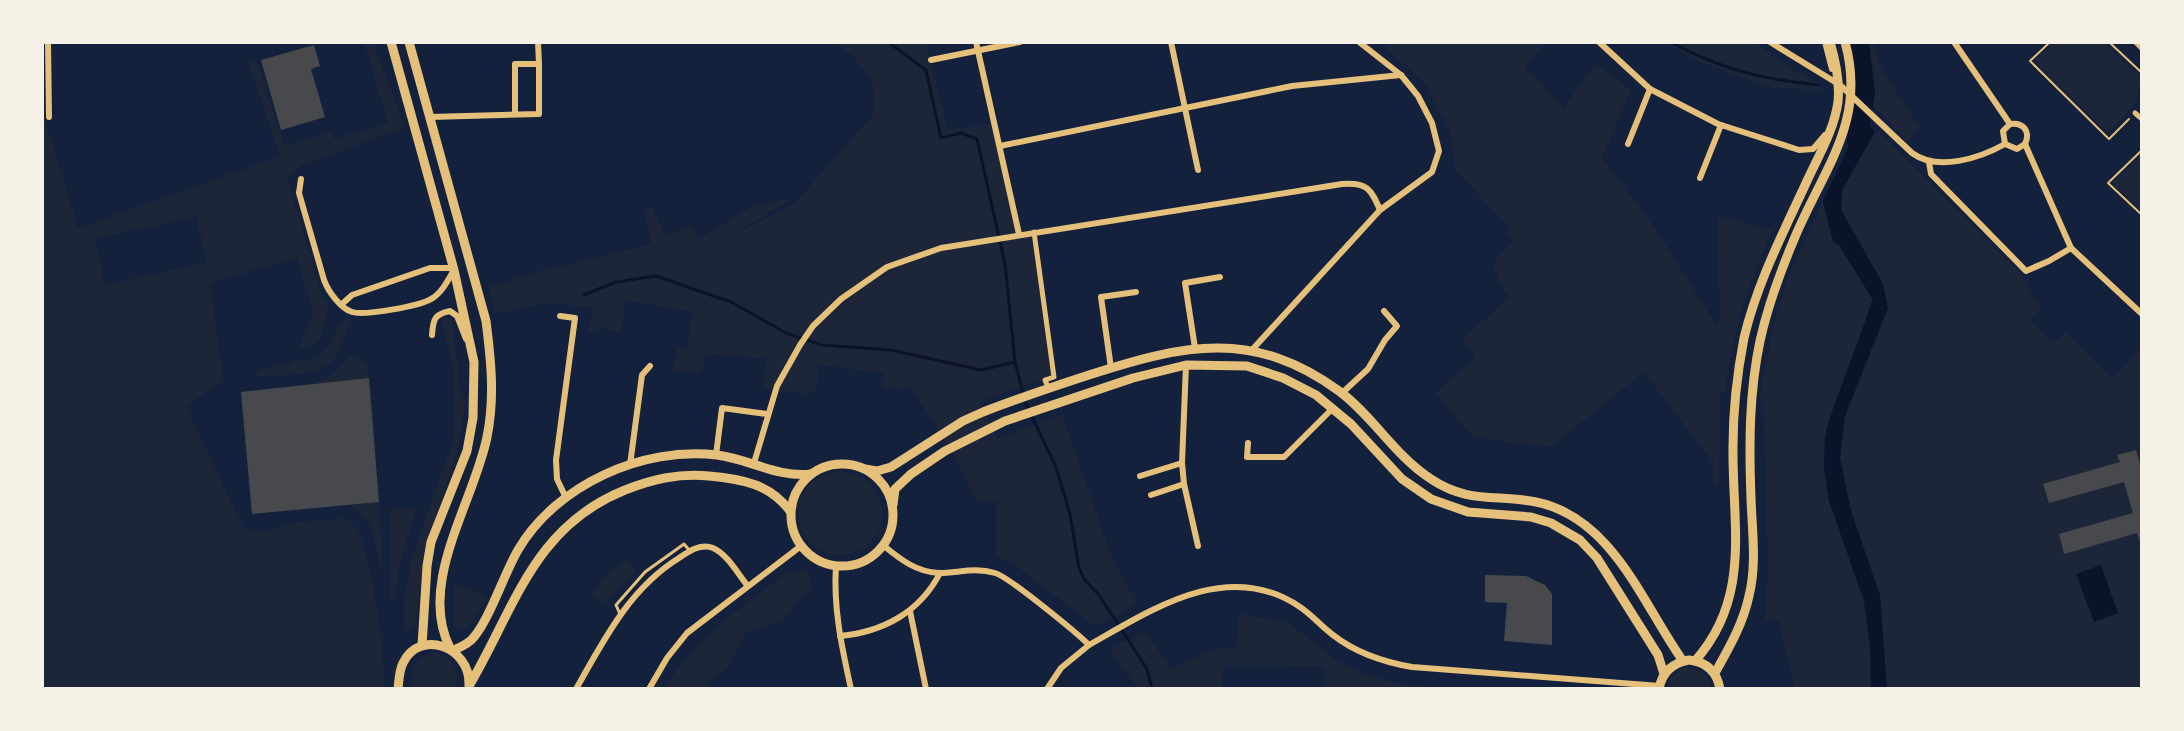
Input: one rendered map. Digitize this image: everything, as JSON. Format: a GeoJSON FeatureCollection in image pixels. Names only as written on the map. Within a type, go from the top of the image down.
{"type":"FeatureCollection","features":[{"type":"Feature","properties":{"kind":"main road"},"geometry":{"type":"LineString","coordinates":[[391,42],[454,269],[474,362],[473,418],[467,451],[431,542],[422,646]]}},
{"type":"Feature","properties":{"kind":"main road"},"geometry":{"type":"LineString","coordinates":[[409,42],[486,321],[492,369],[487,437],[474,486],[452,534],[444,567],[442,624],[452,649],[467,667],[468,688]]}},
{"type":"Feature","properties":{"kind":"main road"},"geometry":{"type":"LineString","coordinates":[[1695,661],[1713,641],[1733,589],[1736,568],[1735,391],[1745,336],[1762,282],[1835,117],[1839,81],[1828,42]]}},
{"type":"Feature","properties":{"kind":"main road"},"geometry":{"type":"LineString","coordinates":[[1715,673],[1735,636],[1750,594],[1753,574],[1749,446],[1752,392],[1761,339],[1796,235],[1849,119],[1852,80],[1845,42]]}},
{"type":"Feature","properties":{"kind":"main road"},"geometry":{"type":"LineString","coordinates":[[399,687],[403,661],[411,652],[433,644],[452,649],[476,636],[519,548],[535,527],[566,498],[596,479],[660,457],[716,455],[754,463],[783,475],[811,474],[837,464],[883,471],[963,421],[999,406],[1111,368],[1172,351],[1195,348],[1251,351],[1291,363],[1342,393],[1406,459],[1439,484],[1472,496],[1547,504],[1586,524],[1615,556],[1683,661]]}},
{"type":"Feature","properties":{"kind":"main road"},"geometry":{"type":"LineString","coordinates":[[811,474],[794,492],[790,511],[792,528],[801,546],[816,560],[836,566],[855,565],[868,560],[884,546],[892,529],[895,489],[945,451],[1005,421],[1133,378],[1186,365],[1247,366],[1299,386],[1333,408],[1402,479],[1431,499],[1468,512],[1531,517],[1551,523],[1580,540],[1597,558],[1658,655],[1664,674]]}},
{"type":"Feature","properties":{"kind":"main road"},"geometry":{"type":"LineString","coordinates":[[865,469],[884,485],[893,505]]}},
{"type":"Feature","properties":{"kind":"main road"},"geometry":{"type":"LineString","coordinates":[[468,688],[543,551],[568,523],[606,497],[649,480],[699,475],[756,485],[774,493],[790,511]]}},
{"type":"Feature","properties":{"kind":"main road"},"geometry":{"type":"LineString","coordinates":[[1660,687],[1664,674],[1675,664],[1695,661],[1715,673],[1720,689]]}},
{"type":"Feature","properties":{"kind":"street"},"geometry":{"type":"LineString","coordinates":[[48,42],[49,117]]}},
{"type":"Feature","properties":{"kind":"street"},"geometry":{"type":"LineString","coordinates":[[430,117],[539,114],[538,42]]}},
{"type":"Feature","properties":{"kind":"street"},"geometry":{"type":"LineString","coordinates":[[976,42],[1019,234]]}},
{"type":"Feature","properties":{"kind":"street"},"geometry":{"type":"LineString","coordinates":[[931,60],[1020,42]]}},
{"type":"Feature","properties":{"kind":"street"},"geometry":{"type":"LineString","coordinates":[[1171,42],[1198,170]]}},
{"type":"Feature","properties":{"kind":"street"},"geometry":{"type":"LineString","coordinates":[[1251,351],[1380,210],[1432,172],[1439,151],[1432,123],[1418,96],[1401,75],[1359,42]]}},
{"type":"Feature","properties":{"kind":"street"},"geometry":{"type":"LineString","coordinates":[[1599,42],[1650,89],[1721,125],[1799,150],[1813,149],[1825,136],[1831,120],[1838,83],[1828,42]]}},
{"type":"Feature","properties":{"kind":"street"},"geometry":{"type":"LineString","coordinates":[[1770,42],[1838,83],[1912,153],[1929,162],[1976,156],[2005,144],[2017,149],[2028,138],[2025,128],[2020,124],[2010,124],[2003,131],[2005,144]]}},
{"type":"Feature","properties":{"kind":"street"},"geometry":{"type":"LineString","coordinates":[[1954,42],[2010,124]]}},
{"type":"Feature","properties":{"kind":"street"},"geometry":{"type":"LineString","coordinates":[[2136,42],[2142,48]]}},
{"type":"Feature","properties":{"kind":"street"},"geometry":{"type":"LineString","coordinates":[[515,114],[515,64],[539,64]]}},
{"type":"Feature","properties":{"kind":"street"},"geometry":{"type":"LineString","coordinates":[[1000,146],[1320,82],[1401,75]]}},
{"type":"Feature","properties":{"kind":"street"},"geometry":{"type":"LineString","coordinates":[[1628,144],[1650,89]]}},
{"type":"Feature","properties":{"kind":"street"},"geometry":{"type":"LineString","coordinates":[[2135,113],[2142,119]]}},
{"type":"Feature","properties":{"kind":"street"},"geometry":{"type":"LineString","coordinates":[[1700,178],[1721,125]]}},
{"type":"Feature","properties":{"kind":"street"},"geometry":{"type":"LineString","coordinates":[[2025,144],[2071,248],[2142,314]]}},
{"type":"Feature","properties":{"kind":"street"},"geometry":{"type":"LineString","coordinates":[[1929,162],[1931,174],[2026,271],[2071,248]]}},
{"type":"Feature","properties":{"kind":"street"},"geometry":{"type":"LineString","coordinates":[[301,179],[299,193],[324,280],[329,293],[352,312],[432,299],[454,269]]}},
{"type":"Feature","properties":{"kind":"street"},"geometry":{"type":"LineString","coordinates":[[754,463],[777,386],[800,345],[813,326],[841,299],[887,267],[926,252],[990,239],[1357,183],[1369,188],[1380,210]]}},
{"type":"Feature","properties":{"kind":"street"},"geometry":{"type":"LineString","coordinates":[[1034,232],[1054,377],[1045,380],[1046,389]]}},
{"type":"Feature","properties":{"kind":"street"},"geometry":{"type":"LineString","coordinates":[[342,304],[352,295],[430,268],[454,269]]}},
{"type":"Feature","properties":{"kind":"street"},"geometry":{"type":"LineString","coordinates":[[1195,348],[1185,283],[1220,277]]}},
{"type":"Feature","properties":{"kind":"street"},"geometry":{"type":"LineString","coordinates":[[1111,368],[1101,297],[1136,292]]}},
{"type":"Feature","properties":{"kind":"street"},"geometry":{"type":"LineString","coordinates":[[432,335],[433,320],[439,313],[450,311],[457,316],[474,362]]}},
{"type":"Feature","properties":{"kind":"street"},"geometry":{"type":"LineString","coordinates":[[1342,393],[1368,369],[1397,326],[1384,311]]}},
{"type":"Feature","properties":{"kind":"street"},"geometry":{"type":"LineString","coordinates":[[560,316],[575,318],[556,460],[557,479],[566,498]]}},
{"type":"Feature","properties":{"kind":"street"},"geometry":{"type":"LineString","coordinates":[[1186,365],[1182,463],[1198,546]]}},
{"type":"Feature","properties":{"kind":"street"},"geometry":{"type":"LineString","coordinates":[[630,465],[642,375],[650,366]]}},
{"type":"Feature","properties":{"kind":"street"},"geometry":{"type":"LineString","coordinates":[[716,455],[722,408],[767,414]]}},
{"type":"Feature","properties":{"kind":"street"},"geometry":{"type":"LineString","coordinates":[[1248,443],[1247,457],[1284,457],[1333,408]]}},
{"type":"Feature","properties":{"kind":"street"},"geometry":{"type":"LineString","coordinates":[[1140,476],[1182,463]]}},
{"type":"Feature","properties":{"kind":"street"},"geometry":{"type":"LineString","coordinates":[[1151,495],[1184,484]]}},
{"type":"Feature","properties":{"kind":"street"},"geometry":{"type":"LineString","coordinates":[[649,689],[667,658],[687,633],[801,546]]}},
{"type":"Feature","properties":{"kind":"street"},"geometry":{"type":"LineString","coordinates":[[884,546],[904,563],[925,571],[940,573],[969,569],[998,573],[1089,645]]}},
{"type":"Feature","properties":{"kind":"street"},"geometry":{"type":"LineString","coordinates":[[576,689],[620,615],[653,578],[690,551],[706,547],[718,551],[747,585]]}},
{"type":"Feature","properties":{"kind":"street"},"geometry":{"type":"LineString","coordinates":[[836,566],[834,592],[851,689]]}},
{"type":"Feature","properties":{"kind":"street"},"geometry":{"type":"LineString","coordinates":[[840,636],[878,630],[910,611],[930,593],[940,573]]}},
{"type":"Feature","properties":{"kind":"street"},"geometry":{"type":"LineString","coordinates":[[1047,689],[1061,668],[1089,645],[1176,598],[1207,588],[1245,587],[1291,601],[1350,647],[1392,663],[1660,687]]}},
{"type":"Feature","properties":{"kind":"street"},"geometry":{"type":"LineString","coordinates":[[910,611],[926,689]]}},
{"type":"Feature","properties":{"kind":"path"},"geometry":{"type":"LineString","coordinates":[[2050,42],[2030,61],[2109,139],[2135,113]]}},
{"type":"Feature","properties":{"kind":"path"},"geometry":{"type":"LineString","coordinates":[[2109,42],[2142,73]]}},
{"type":"Feature","properties":{"kind":"path"},"geometry":{"type":"LineString","coordinates":[[2142,150],[2108,183],[2142,215]]}},
{"type":"Feature","properties":{"kind":"shaded area"},"geometry":{"type":"Polygon","coordinates":[[[364,42],[373,42],[405,128],[303,165],[288,180],[321,293],[329,306],[320,340],[310,347],[298,349],[313,312],[297,258],[210,283],[224,382],[186,405],[243,528],[255,532],[298,522],[347,518],[356,530],[364,548],[376,598],[385,689],[42,689],[42,109],[78,228],[280,156],[247,59],[258,64],[285,146],[331,132],[334,139],[388,123],[364,42]],[[196,216],[95,239],[105,285],[207,262],[196,216]]]}},
{"type":"Feature","properties":{"kind":"shaded area"},"geometry":{"type":"Polygon","coordinates":[[[832,42],[926,42],[948,130],[995,123],[1018,234],[1034,232],[1053,375],[980,402],[997,439],[1062,414],[1111,555],[1137,604],[1096,627],[1019,568],[996,556],[996,502],[976,501],[956,459],[910,386],[905,390],[882,387],[884,373],[819,365],[816,391],[810,394],[763,389],[766,359],[705,353],[702,373],[672,371],[678,348],[687,348],[692,312],[626,300],[621,332],[601,328],[588,332],[593,307],[547,303],[495,314],[489,287],[543,270],[651,244],[644,208],[651,206],[666,236],[690,225],[698,239],[753,206],[793,198],[731,236],[795,203],[871,117],[875,107],[872,82],[853,56],[832,42]]]}},
{"type":"Feature","properties":{"kind":"shaded area"},"geometry":{"type":"Polygon","coordinates":[[[1389,42],[1546,42],[1525,67],[1564,108],[1595,63],[1631,90],[1602,158],[1655,228],[1716,325],[1720,323],[1717,215],[1773,230],[1749,288],[1732,349],[1725,391],[1720,392],[1719,486],[1713,486],[1712,461],[1644,372],[1551,447],[1474,438],[1435,393],[1476,357],[1462,339],[1509,298],[1499,282],[1493,263],[1513,241],[1506,235],[1510,229],[1455,169],[1446,121],[1425,83],[1385,47],[1389,42]]]}},
{"type":"Feature","properties":{"kind":"shaded area"},"geometry":{"type":"Polygon","coordinates":[[[1663,42],[1753,42],[1788,67],[1817,82],[1822,90],[1772,88],[1700,62],[1663,42]]]}},
{"type":"Feature","properties":{"kind":"shaded area"},"geometry":{"type":"Polygon","coordinates":[[[1854,42],[1873,42],[1881,68],[1920,128],[1907,141],[1861,93],[1854,42]]]}},
{"type":"Feature","properties":{"kind":"shaded area"},"geometry":{"type":"Polygon","coordinates":[[[2053,42],[2104,42],[2141,78],[2133,107],[2109,131],[2036,63],[2036,59],[2053,42]]]}},
{"type":"Feature","properties":{"kind":"shaded area"},"geometry":{"type":"Polygon","coordinates":[[[1860,112],[1875,132],[1842,190],[1841,210],[1883,284],[1888,308],[1845,416],[1840,458],[1851,511],[1880,595],[1887,689],[1871,689],[1864,601],[1829,501],[1824,468],[1825,437],[1830,417],[1873,300],[1839,245],[1833,242],[1823,201],[1859,124],[1860,112]]]}},
{"type":"Feature","properties":{"kind":"shaded area"},"geometry":{"type":"Polygon","coordinates":[[[1875,132],[1883,136],[2021,274],[2034,299],[2042,307],[2030,320],[2053,344],[2066,332],[2113,379],[2142,345],[2142,689],[1887,689],[1880,595],[1851,511],[1840,458],[1845,416],[1888,308],[1883,284],[1841,210],[1842,190],[1875,132]]]}},
{"type":"Feature","properties":{"kind":"shaded area"},"geometry":{"type":"Polygon","coordinates":[[[2142,154],[2142,212],[2112,183],[2142,154]]]}},
{"type":"Feature","properties":{"kind":"shaded area"},"geometry":{"type":"Polygon","coordinates":[[[1823,201],[1833,242],[1839,245],[1873,300],[1830,417],[1825,437],[1824,468],[1829,501],[1864,601],[1871,689],[1793,689],[1793,677],[1779,621],[1765,619],[1768,569],[1763,399],[1759,398],[1773,327],[1788,278],[1823,201]]]}},
{"type":"Feature","properties":{"kind":"shaded area"},"geometry":{"type":"Polygon","coordinates":[[[352,317],[335,358],[329,364],[311,372],[257,377],[257,370],[319,355],[344,321],[352,317]]]}},
{"type":"Feature","properties":{"kind":"shaded area"},"geometry":{"type":"Polygon","coordinates":[[[449,317],[454,330],[460,389],[465,400],[458,450],[424,551],[415,627],[404,632],[404,600],[411,560],[453,441],[454,369],[441,318],[449,317]]]}},
{"type":"Feature","properties":{"kind":"shaded area"},"geometry":{"type":"Polygon","coordinates":[[[350,355],[366,363],[369,378],[305,386],[332,375],[350,355]]]}},
{"type":"Feature","properties":{"kind":"shaded area"},"geometry":{"type":"Polygon","coordinates":[[[840,471],[856,474],[870,483],[879,497],[882,513],[879,529],[870,543],[856,552],[840,555],[824,552],[810,543],[801,529],[798,513],[801,497],[810,483],[824,474],[840,471]]]}},
{"type":"Feature","properties":{"kind":"shaded area"},"geometry":{"type":"Polygon","coordinates":[[[379,502],[383,569],[380,571],[370,526],[350,505],[379,502]]]}},
{"type":"Feature","properties":{"kind":"shaded area"},"geometry":{"type":"Polygon","coordinates":[[[416,508],[399,568],[395,601],[391,600],[390,509],[416,508]]]}},
{"type":"Feature","properties":{"kind":"shaded area"},"geometry":{"type":"Polygon","coordinates":[[[627,559],[636,570],[605,604],[591,595],[606,575],[627,559]]]}},
{"type":"Feature","properties":{"kind":"shaded area"},"geometry":{"type":"Polygon","coordinates":[[[2101,565],[2118,613],[2094,622],[2076,574],[2101,565]]]}},
{"type":"Feature","properties":{"kind":"shaded area"},"geometry":{"type":"Polygon","coordinates":[[[803,570],[810,573],[813,590],[798,599],[785,619],[746,633],[728,668],[710,680],[705,689],[665,689],[690,654],[720,625],[787,573],[803,570]]]}},
{"type":"Feature","properties":{"kind":"shaded area"},"geometry":{"type":"Polygon","coordinates":[[[455,583],[488,597],[463,630],[454,629],[455,583]]]}},
{"type":"Feature","properties":{"kind":"shaded area"},"geometry":{"type":"Polygon","coordinates":[[[1239,614],[1288,622],[1335,660],[1369,676],[1407,685],[1459,689],[1325,689],[1324,666],[1227,665],[1223,666],[1223,689],[1138,689],[1109,650],[1145,631],[1171,669],[1212,649],[1236,648],[1239,614]]]}},
{"type":"Feature","properties":{"kind":"shaded area"},"geometry":{"type":"Polygon","coordinates":[[[434,653],[447,658],[454,665],[457,676],[455,689],[413,689],[411,676],[414,665],[434,653]]]}},
{"type":"Feature","properties":{"kind":"shaded area"},"geometry":{"type":"Polygon","coordinates":[[[1682,668],[1702,672],[1711,689],[1667,689],[1671,676],[1682,668]]]}},
{"type":"Feature","properties":{"kind":"building"},"geometry":{"type":"Polygon","coordinates":[[[314,45],[320,66],[311,69],[325,117],[281,130],[261,60],[314,45]]]}},
{"type":"Feature","properties":{"kind":"building"},"geometry":{"type":"Polygon","coordinates":[[[369,378],[379,502],[252,514],[241,392],[369,378]]]}},
{"type":"Feature","properties":{"kind":"building"},"geometry":{"type":"Polygon","coordinates":[[[2136,450],[2142,471],[2142,547],[2137,533],[2064,554],[2059,534],[2133,513],[2124,482],[2049,503],[2043,484],[2120,462],[2117,455],[2136,450]]]}},
{"type":"Feature","properties":{"kind":"building"},"geometry":{"type":"Polygon","coordinates":[[[1485,575],[1526,576],[1545,585],[1552,594],[1552,645],[1504,641],[1507,603],[1485,602],[1485,575]]]}},
{"type":"Feature","properties":{"kind":"waterway"},"geometry":{"type":"LineString","coordinates":[[888,42],[926,70],[941,138],[961,133],[977,139],[1005,264],[1015,362]]}},
{"type":"Feature","properties":{"kind":"waterway"},"geometry":{"type":"LineString","coordinates":[[1670,42],[1741,71],[1777,80],[1818,85]]}},
{"type":"Feature","properties":{"kind":"waterway"},"geometry":{"type":"LineString","coordinates":[[1857,141],[1865,92],[1859,42]]}},
{"type":"Feature","properties":{"kind":"waterway"},"geometry":{"type":"LineString","coordinates":[[584,295],[616,282],[656,276],[731,302],[786,333],[822,345],[891,350],[981,370],[1015,362],[1023,393]]}},
{"type":"Feature","properties":{"kind":"waterway"},"geometry":{"type":"LineString","coordinates":[[1024,400],[1056,467],[1070,514],[1079,568],[1147,669],[1152,689]]}}]}
